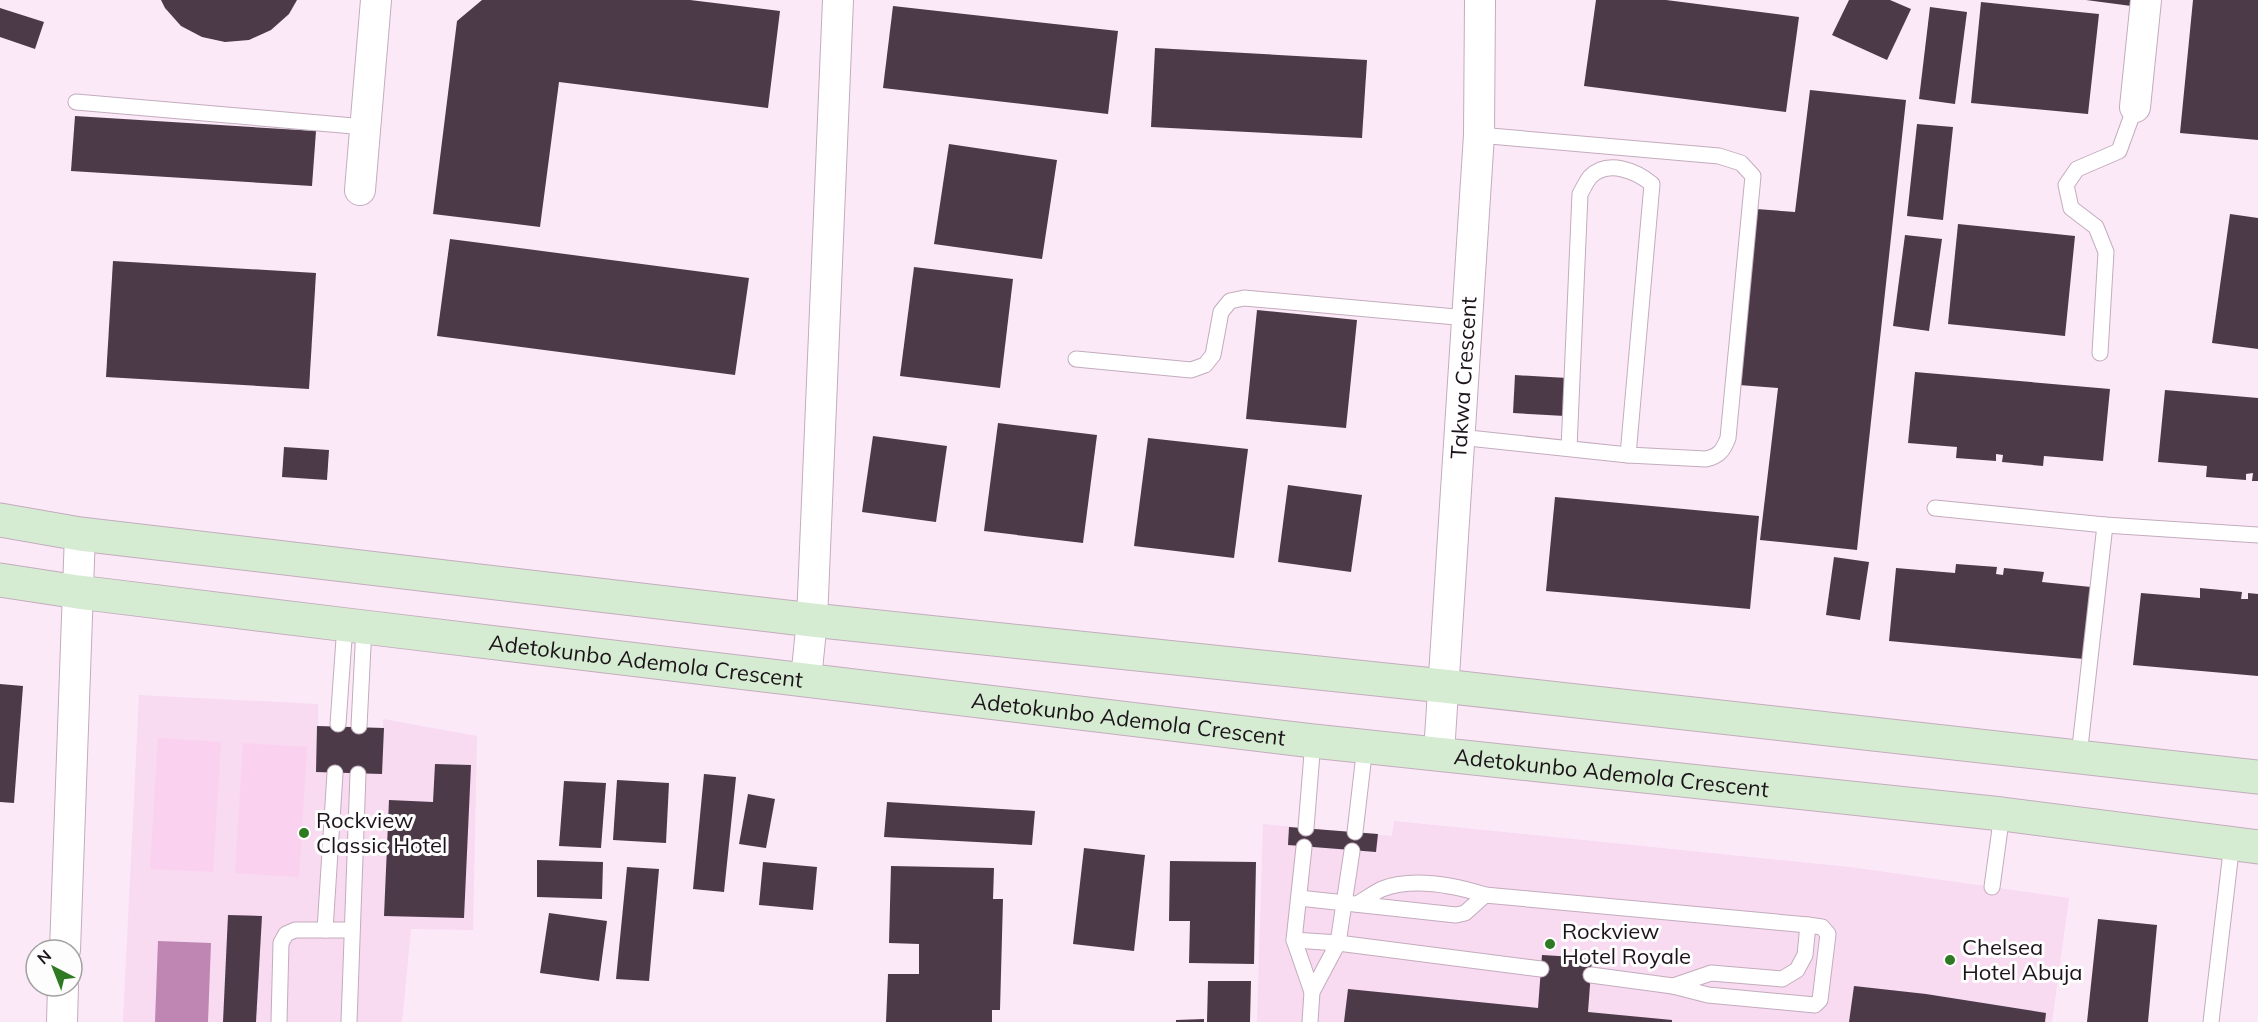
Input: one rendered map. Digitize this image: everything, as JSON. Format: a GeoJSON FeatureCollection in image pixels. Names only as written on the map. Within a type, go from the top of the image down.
{"type":"FeatureCollection","features":[{"type":"Feature","properties":{"kind":"main road"},"geometry":{"type":"LineString","coordinates":[[0,520],[80,534],[812,620],[1443,686],[2258,777]]}},
{"type":"Feature","properties":{"kind":"main road","name":"Adetokunbo Ademola Crescent"},"geometry":{"type":"LineString","coordinates":[[0,580],[78,592],[355,626],[1313,741],[2002,814],[2245,845]]}},
{"type":"Feature","properties":{"kind":"street"},"geometry":{"type":"LineString","coordinates":[[360,190],[376,0]]}},
{"type":"Feature","properties":{"kind":"street"},"geometry":{"type":"LineString","coordinates":[[806,679],[812,620],[838,0]]}},
{"type":"Feature","properties":{"kind":"street","name":"Takwa Crescent"},"geometry":{"type":"LineString","coordinates":[[1438,753],[1479,135],[1480,0]]}},
{"type":"Feature","properties":{"kind":"street"},"geometry":{"type":"LineString","coordinates":[[2135,107],[2146,0]]}},
{"type":"Feature","properties":{"kind":"street"},"geometry":{"type":"LineString","coordinates":[[65,938],[80,534]]}},
{"type":"Feature","properties":{"kind":"street"},"geometry":{"type":"LineString","coordinates":[[62,1022],[63,998]]}},
{"type":"Feature","properties":{"kind":"lane"},"geometry":{"type":"LineString","coordinates":[[76,102],[365,127]]}},
{"type":"Feature","properties":{"kind":"lane"},"geometry":{"type":"LineString","coordinates":[[2100,353],[2106,252],[2096,227],[2071,208],[2066,185],[2077,169],[2119,151],[2135,107]]}},
{"type":"Feature","properties":{"kind":"lane"},"geometry":{"type":"LineString","coordinates":[[1459,437],[1628,455],[1706,459],[1717,457],[1724,450],[1728,438],[1754,176],[1741,163],[1719,156],[1479,135]]}},
{"type":"Feature","properties":{"kind":"lane"},"geometry":{"type":"LineString","coordinates":[[1569,448],[1580,194],[1590,177],[1602,169],[1627,169],[1640,174],[1652,184],[1628,455]]}},
{"type":"Feature","properties":{"kind":"lane"},"geometry":{"type":"LineString","coordinates":[[1076,359],[1191,370],[1205,365],[1213,355],[1221,312],[1230,301],[1244,298],[1467,318]]}},
{"type":"Feature","properties":{"kind":"lane"},"geometry":{"type":"LineString","coordinates":[[1935,508],[2105,525],[2258,535]]}},
{"type":"Feature","properties":{"kind":"lane"},"geometry":{"type":"LineString","coordinates":[[2079,756],[2105,525]]}},
{"type":"Feature","properties":{"kind":"lane"},"geometry":{"type":"LineString","coordinates":[[338,724],[355,626]]}},
{"type":"Feature","properties":{"kind":"lane"},"geometry":{"type":"LineString","coordinates":[[355,626],[359,726]]}},
{"type":"Feature","properties":{"kind":"lane"},"geometry":{"type":"LineString","coordinates":[[1306,828],[1313,741]]}},
{"type":"Feature","properties":{"kind":"lane"},"geometry":{"type":"LineString","coordinates":[[1354,832],[1365,746]]}},
{"type":"Feature","properties":{"kind":"lane"},"geometry":{"type":"LineString","coordinates":[[325,930],[335,773]]}},
{"type":"Feature","properties":{"kind":"lane"},"geometry":{"type":"LineString","coordinates":[[349,1022],[358,774]]}},
{"type":"Feature","properties":{"kind":"lane"},"geometry":{"type":"LineString","coordinates":[[1992,887],[2002,814]]}},
{"type":"Feature","properties":{"kind":"lane"},"geometry":{"type":"LineString","coordinates":[[2211,1022],[2245,845]]}},
{"type":"Feature","properties":{"kind":"lane"},"geometry":{"type":"LineString","coordinates":[[1304,847],[1294,940],[1312,992],[1310,1022]]}},
{"type":"Feature","properties":{"kind":"lane"},"geometry":{"type":"LineString","coordinates":[[1312,992],[1338,943],[1351,904],[1352,851]]}},
{"type":"Feature","properties":{"kind":"lane"},"geometry":{"type":"LineString","coordinates":[[1351,904],[1381,890],[1411,883],[1461,888],[1485,895],[1808,925],[1822,927],[1828,934],[1820,1000],[1815,1005],[1708,995],[1673,986],[1591,975]]}},
{"type":"Feature","properties":{"kind":"lane"},"geometry":{"type":"LineString","coordinates":[[1299,898],[1455,915],[1465,913],[1485,895]]}},
{"type":"Feature","properties":{"kind":"lane"},"geometry":{"type":"LineString","coordinates":[[1673,986],[1712,973],[1782,979],[1797,970],[1805,955],[1808,925]]}},
{"type":"Feature","properties":{"kind":"lane"},"geometry":{"type":"LineString","coordinates":[[279,1022],[281,943],[286,934],[295,930],[351,930]]}},
{"type":"Feature","properties":{"kind":"lane"},"geometry":{"type":"LineString","coordinates":[[1294,940],[1338,943],[1541,969]]}},
{"type":"Feature","properties":{"kind":"shaded area","name":"Rockview Classic Hotel"},"geometry":{"type":"Polygon","coordinates":[[[139,695],[318,704],[318,726],[383,728],[383,719],[477,736],[473,930],[411,929],[402,1022],[123,1022],[139,695]]]}},
{"type":"Feature","properties":{"kind":"shaded area"},"geometry":{"type":"Polygon","coordinates":[[[158,738],[221,742],[213,872],[150,869],[158,738]]]}},
{"type":"Feature","properties":{"kind":"shaded area"},"geometry":{"type":"Polygon","coordinates":[[[243,743],[307,747],[299,877],[235,873],[243,743]]]}},
{"type":"Feature","properties":{"kind":"shaded area","name":"Rockview Hotel Royale"},"geometry":{"type":"Polygon","coordinates":[[[1394,821],[1850,867],[2069,898],[2052,1022],[1257,1022],[1263,824],[1392,836],[1394,821]]]}},
{"type":"Feature","properties":{"kind":"shaded area"},"geometry":{"type":"Polygon","coordinates":[[[158,941],[211,943],[208,1022],[155,1022],[158,941]]]}},
{"type":"Feature","properties":{"kind":"building"},"geometry":{"type":"Polygon","coordinates":[[[161,0],[297,0],[289,14],[271,30],[249,40],[225,42],[202,37],[181,26],[161,0]]]}},
{"type":"Feature","properties":{"kind":"building"},"geometry":{"type":"Polygon","coordinates":[[[482,0],[690,0],[780,11],[768,108],[559,82],[540,227],[433,214],[457,21],[482,0]]]}},
{"type":"Feature","properties":{"kind":"building"},"geometry":{"type":"Polygon","coordinates":[[[1596,0],[1666,0],[1799,17],[1786,112],[1584,86],[1596,0]]]}},
{"type":"Feature","properties":{"kind":"building"},"geometry":{"type":"Polygon","coordinates":[[[1849,0],[1890,0],[1911,9],[1887,60],[1832,35],[1849,0]]]}},
{"type":"Feature","properties":{"kind":"building"},"geometry":{"type":"Polygon","coordinates":[[[2086,0],[2140,0],[2139,7],[2086,0]]]}},
{"type":"Feature","properties":{"kind":"building"},"geometry":{"type":"Polygon","coordinates":[[[2193,0],[2258,0],[2258,140],[2180,133],[2193,0]]]}},
{"type":"Feature","properties":{"kind":"building"},"geometry":{"type":"Polygon","coordinates":[[[1981,2],[2099,14],[2088,114],[1971,103],[1981,2]]]}},
{"type":"Feature","properties":{"kind":"building"},"geometry":{"type":"Polygon","coordinates":[[[893,6],[1118,31],[1108,114],[883,88],[893,6]]]}},
{"type":"Feature","properties":{"kind":"building"},"geometry":{"type":"Polygon","coordinates":[[[1930,7],[1967,12],[1955,104],[1919,99],[1930,7]]]}},
{"type":"Feature","properties":{"kind":"building"},"geometry":{"type":"Polygon","coordinates":[[[0,8],[44,22],[35,49],[0,37],[0,8]]]}},
{"type":"Feature","properties":{"kind":"building"},"geometry":{"type":"Polygon","coordinates":[[[1155,48],[1367,60],[1362,138],[1151,127],[1155,48]]]}},
{"type":"Feature","properties":{"kind":"building"},"geometry":{"type":"Polygon","coordinates":[[[1810,90],[1906,100],[1857,550],[1760,540],[1778,388],[1739,385],[1756,209],[1795,212],[1810,90]]]}},
{"type":"Feature","properties":{"kind":"building"},"geometry":{"type":"Polygon","coordinates":[[[75,116],[316,131],[312,186],[71,171],[75,116]]]}},
{"type":"Feature","properties":{"kind":"building"},"geometry":{"type":"Polygon","coordinates":[[[1917,124],[1953,127],[1943,220],[1907,216],[1917,124]]]}},
{"type":"Feature","properties":{"kind":"building"},"geometry":{"type":"Polygon","coordinates":[[[949,144],[1057,160],[1042,259],[934,244],[949,144]]]}},
{"type":"Feature","properties":{"kind":"building"},"geometry":{"type":"Polygon","coordinates":[[[2230,214],[2258,218],[2258,349],[2212,343],[2230,214]]]}},
{"type":"Feature","properties":{"kind":"building"},"geometry":{"type":"Polygon","coordinates":[[[1958,224],[2075,236],[2065,336],[1948,324],[1958,224]]]}},
{"type":"Feature","properties":{"kind":"building"},"geometry":{"type":"Polygon","coordinates":[[[1905,235],[1942,239],[1929,331],[1893,326],[1905,235]]]}},
{"type":"Feature","properties":{"kind":"building"},"geometry":{"type":"Polygon","coordinates":[[[450,239],[749,278],[735,375],[437,336],[450,239]]]}},
{"type":"Feature","properties":{"kind":"building"},"geometry":{"type":"Polygon","coordinates":[[[113,261],[316,273],[309,389],[106,377],[113,261]]]}},
{"type":"Feature","properties":{"kind":"building"},"geometry":{"type":"Polygon","coordinates":[[[914,267],[1013,279],[1000,388],[900,376],[914,267]]]}},
{"type":"Feature","properties":{"kind":"building"},"geometry":{"type":"Polygon","coordinates":[[[1257,310],[1357,320],[1346,428],[1246,419],[1257,310]]]}},
{"type":"Feature","properties":{"kind":"building"},"geometry":{"type":"Polygon","coordinates":[[[1915,372],[2110,389],[2103,461],[2044,456],[2043,466],[2002,462],[2003,455],[1996,454],[1996,461],[1956,458],[1957,447],[1908,443],[1915,372]]]}},
{"type":"Feature","properties":{"kind":"building"},"geometry":{"type":"Polygon","coordinates":[[[1515,375],[1567,378],[1565,416],[1513,413],[1515,375]]]}},
{"type":"Feature","properties":{"kind":"building"},"geometry":{"type":"Polygon","coordinates":[[[2165,390],[2258,398],[2258,481],[2252,481],[2253,473],[2246,474],[2246,480],[2206,477],[2207,466],[2158,462],[2165,390]]]}},
{"type":"Feature","properties":{"kind":"building"},"geometry":{"type":"Polygon","coordinates":[[[998,423],[1097,435],[1083,543],[984,531],[998,423]]]}},
{"type":"Feature","properties":{"kind":"building"},"geometry":{"type":"Polygon","coordinates":[[[873,436],[947,446],[936,522],[862,512],[873,436]]]}},
{"type":"Feature","properties":{"kind":"building"},"geometry":{"type":"Polygon","coordinates":[[[1148,438],[1248,449],[1234,558],[1134,546],[1148,438]]]}},
{"type":"Feature","properties":{"kind":"building"},"geometry":{"type":"Polygon","coordinates":[[[284,447],[329,450],[327,480],[282,477],[284,447]]]}},
{"type":"Feature","properties":{"kind":"building"},"geometry":{"type":"Polygon","coordinates":[[[1288,485],[1362,495],[1351,572],[1278,562],[1288,485]]]}},
{"type":"Feature","properties":{"kind":"building"},"geometry":{"type":"Polygon","coordinates":[[[1555,497],[1759,516],[1750,609],[1546,591],[1555,497]]]}},
{"type":"Feature","properties":{"kind":"building"},"geometry":{"type":"Polygon","coordinates":[[[1834,557],[1869,562],[1860,620],[1826,615],[1834,557]]]}},
{"type":"Feature","properties":{"kind":"building"},"geometry":{"type":"Polygon","coordinates":[[[1956,564],[1997,567],[1996,574],[2003,575],[2004,568],[2044,572],[2042,582],[2091,587],[2084,659],[1889,641],[1896,568],[1955,573],[1956,564]]]}},
{"type":"Feature","properties":{"kind":"building"},"geometry":{"type":"Polygon","coordinates":[[[2200,588],[2242,592],[2241,599],[2248,599],[2248,593],[2258,594],[2258,676],[2133,665],[2141,593],[2200,598],[2200,588]]]}},
{"type":"Feature","properties":{"kind":"building"},"geometry":{"type":"Polygon","coordinates":[[[0,684],[23,686],[14,803],[0,802],[0,684]]]}},
{"type":"Feature","properties":{"kind":"building"},"geometry":{"type":"Polygon","coordinates":[[[317,726],[384,728],[382,774],[316,772],[317,726]]]}},
{"type":"Feature","properties":{"kind":"building"},"geometry":{"type":"Polygon","coordinates":[[[435,764],[471,765],[464,918],[384,916],[389,800],[433,802],[435,764]]]}},
{"type":"Feature","properties":{"kind":"building"},"geometry":{"type":"Polygon","coordinates":[[[704,774],[736,777],[724,892],[693,889],[704,774]]]}},
{"type":"Feature","properties":{"kind":"building"},"geometry":{"type":"Polygon","coordinates":[[[617,780],[669,783],[666,843],[613,840],[617,780]]]}},
{"type":"Feature","properties":{"kind":"building"},"geometry":{"type":"Polygon","coordinates":[[[564,781],[606,783],[601,848],[559,846],[564,781]]]}},
{"type":"Feature","properties":{"kind":"building"},"geometry":{"type":"Polygon","coordinates":[[[748,794],[775,799],[766,848],[739,844],[748,794]]]}},
{"type":"Feature","properties":{"kind":"building"},"geometry":{"type":"Polygon","coordinates":[[[887,802],[1035,811],[1032,845],[884,837],[887,802]]]}},
{"type":"Feature","properties":{"kind":"building"},"geometry":{"type":"Polygon","coordinates":[[[1289,827],[1378,834],[1376,852],[1288,845],[1289,827]]]}},
{"type":"Feature","properties":{"kind":"building"},"geometry":{"type":"Polygon","coordinates":[[[1084,848],[1145,855],[1134,951],[1073,944],[1084,848]]]}},
{"type":"Feature","properties":{"kind":"building"},"geometry":{"type":"Polygon","coordinates":[[[537,860],[603,862],[602,899],[537,897],[537,860]]]}},
{"type":"Feature","properties":{"kind":"building"},"geometry":{"type":"Polygon","coordinates":[[[1170,861],[1256,862],[1254,964],[1189,963],[1190,921],[1169,921],[1170,861]]]}},
{"type":"Feature","properties":{"kind":"building"},"geometry":{"type":"Polygon","coordinates":[[[763,862],[817,867],[813,910],[759,905],[763,862]]]}},
{"type":"Feature","properties":{"kind":"building"},"geometry":{"type":"Polygon","coordinates":[[[891,866],[994,868],[993,899],[1003,899],[1000,1010],[992,1010],[992,1022],[886,1022],[888,974],[919,974],[919,944],[889,943],[891,866]]]}},
{"type":"Feature","properties":{"kind":"building"},"geometry":{"type":"Polygon","coordinates":[[[627,867],[659,869],[649,981],[616,979],[627,867]]]}},
{"type":"Feature","properties":{"kind":"building"},"geometry":{"type":"Polygon","coordinates":[[[549,913],[607,921],[599,981],[540,973],[549,913]]]}},
{"type":"Feature","properties":{"kind":"building"},"geometry":{"type":"Polygon","coordinates":[[[228,915],[262,916],[256,1022],[223,1022],[228,915]]]}},
{"type":"Feature","properties":{"kind":"building"},"geometry":{"type":"Polygon","coordinates":[[[2098,919],[2157,925],[2148,1022],[2087,1022],[2098,919]]]}},
{"type":"Feature","properties":{"kind":"building"},"geometry":{"type":"Polygon","coordinates":[[[1542,955],[1592,958],[1588,1012],[1672,1020],[1672,1022],[1344,1022],[1348,989],[1538,1008],[1542,955]]]}},
{"type":"Feature","properties":{"kind":"building"},"geometry":{"type":"Polygon","coordinates":[[[1208,981],[1251,981],[1250,1022],[1207,1022],[1208,981]]]}},
{"type":"Feature","properties":{"kind":"building"},"geometry":{"type":"Polygon","coordinates":[[[1854,986],[1926,994],[2046,1013],[2045,1022],[1849,1022],[1854,986]]]}},
{"type":"Feature","properties":{"kind":"building"},"geometry":{"type":"Polygon","coordinates":[[[1204,1019],[1204,1022],[1176,1022],[1176,1020],[1204,1019]]]}},
{"type":"Feature","properties":{"kind":"place","name":"Rockview Classic Hotel"},"geometry":{"type":"Point","coordinates":[304,833]}},
{"type":"Feature","properties":{"kind":"place","name":"Rockview Hotel Royale"},"geometry":{"type":"Point","coordinates":[1550,944]}},
{"type":"Feature","properties":{"kind":"place","name":"Chelsea Hotel Abuja"},"geometry":{"type":"Point","coordinates":[1950,960]}}]}
